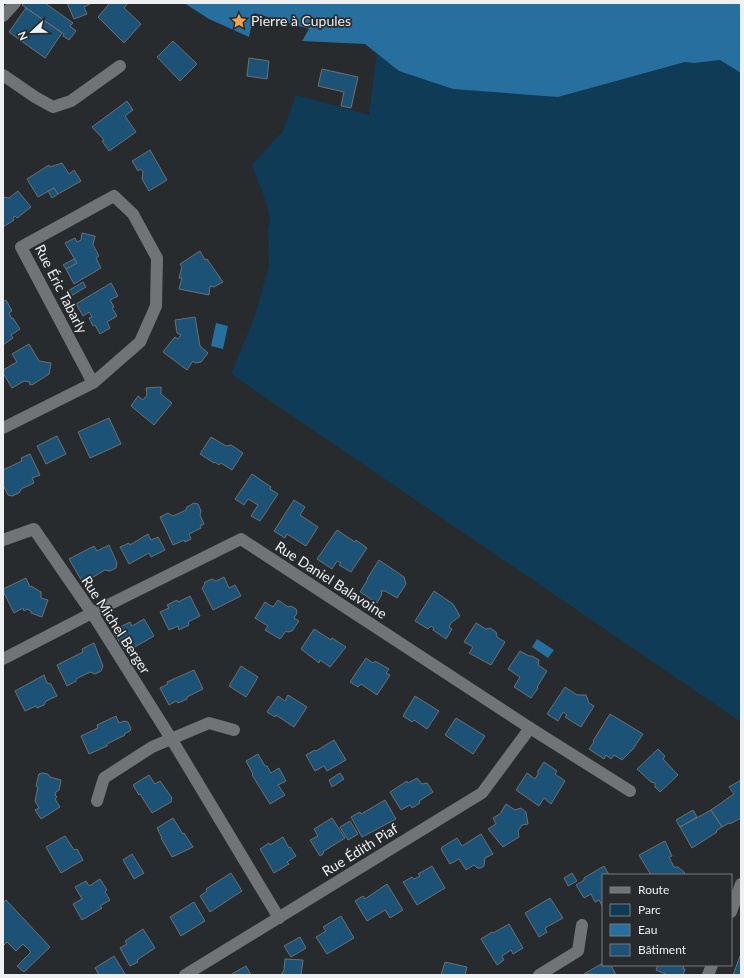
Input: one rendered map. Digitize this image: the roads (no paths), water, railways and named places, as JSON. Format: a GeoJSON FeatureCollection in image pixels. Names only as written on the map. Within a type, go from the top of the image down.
{"type":"FeatureCollection","features":[{"type":"Feature","properties":{"kind":"street"},"geometry":{"type":"LineString","coordinates":[[3,16],[16,3]]}},
{"type":"Feature","properties":{"kind":"street"},"geometry":{"type":"LineString","coordinates":[[3,75],[35,97],[53,107],[71,101],[120,66]]}},
{"type":"Feature","properties":{"kind":"street","name":"Rue Éric Tabarly"},"geometry":{"type":"LineString","coordinates":[[3,428],[93,383],[140,342],[156,306],[156,258],[133,214],[114,196],[21,247],[93,383]]}},
{"type":"Feature","properties":{"kind":"street","name":"Rue Michel Berger"},"geometry":{"type":"LineString","coordinates":[[3,540],[34,529],[92,613],[172,740],[279,918]]}},
{"type":"Feature","properties":{"kind":"street","name":"Rue Daniel Balavoine"},"geometry":{"type":"LineString","coordinates":[[3,659],[241,539],[530,728],[630,791]]}},
{"type":"Feature","properties":{"kind":"street"},"geometry":{"type":"LineString","coordinates":[[97,801],[104,778],[152,747],[172,740],[209,723],[234,730]]}},
{"type":"Feature","properties":{"kind":"street","name":"Rue Édith Piaf"},"geometry":{"type":"LineString","coordinates":[[186,975],[482,793],[530,728]]}},
{"type":"Feature","properties":{"kind":"street"},"geometry":{"type":"LineString","coordinates":[[732,909],[741,884]]}},
{"type":"Feature","properties":{"kind":"street"},"geometry":{"type":"LineString","coordinates":[[539,975],[578,951],[582,926]]}},
{"type":"Feature","properties":{"kind":"water"},"geometry":{"type":"Polygon","coordinates":[[[184,3],[741,3],[741,73],[720,60],[694,63],[685,62],[558,97],[453,89],[399,71],[365,44],[302,41],[309,29],[254,13],[249,37],[209,19],[184,3]]]}},
{"type":"Feature","properties":{"kind":"water"},"geometry":{"type":"Polygon","coordinates":[[[216,323],[228,326],[223,349],[211,346],[216,323]]]}},
{"type":"Feature","properties":{"kind":"water"},"geometry":{"type":"Polygon","coordinates":[[[537,639],[554,650],[548,658],[532,647],[537,639]]]}},
{"type":"Feature","properties":{"kind":"place","name":"Pierre à Cupules"},"geometry":{"type":"Point","coordinates":[239,21]}}]}
